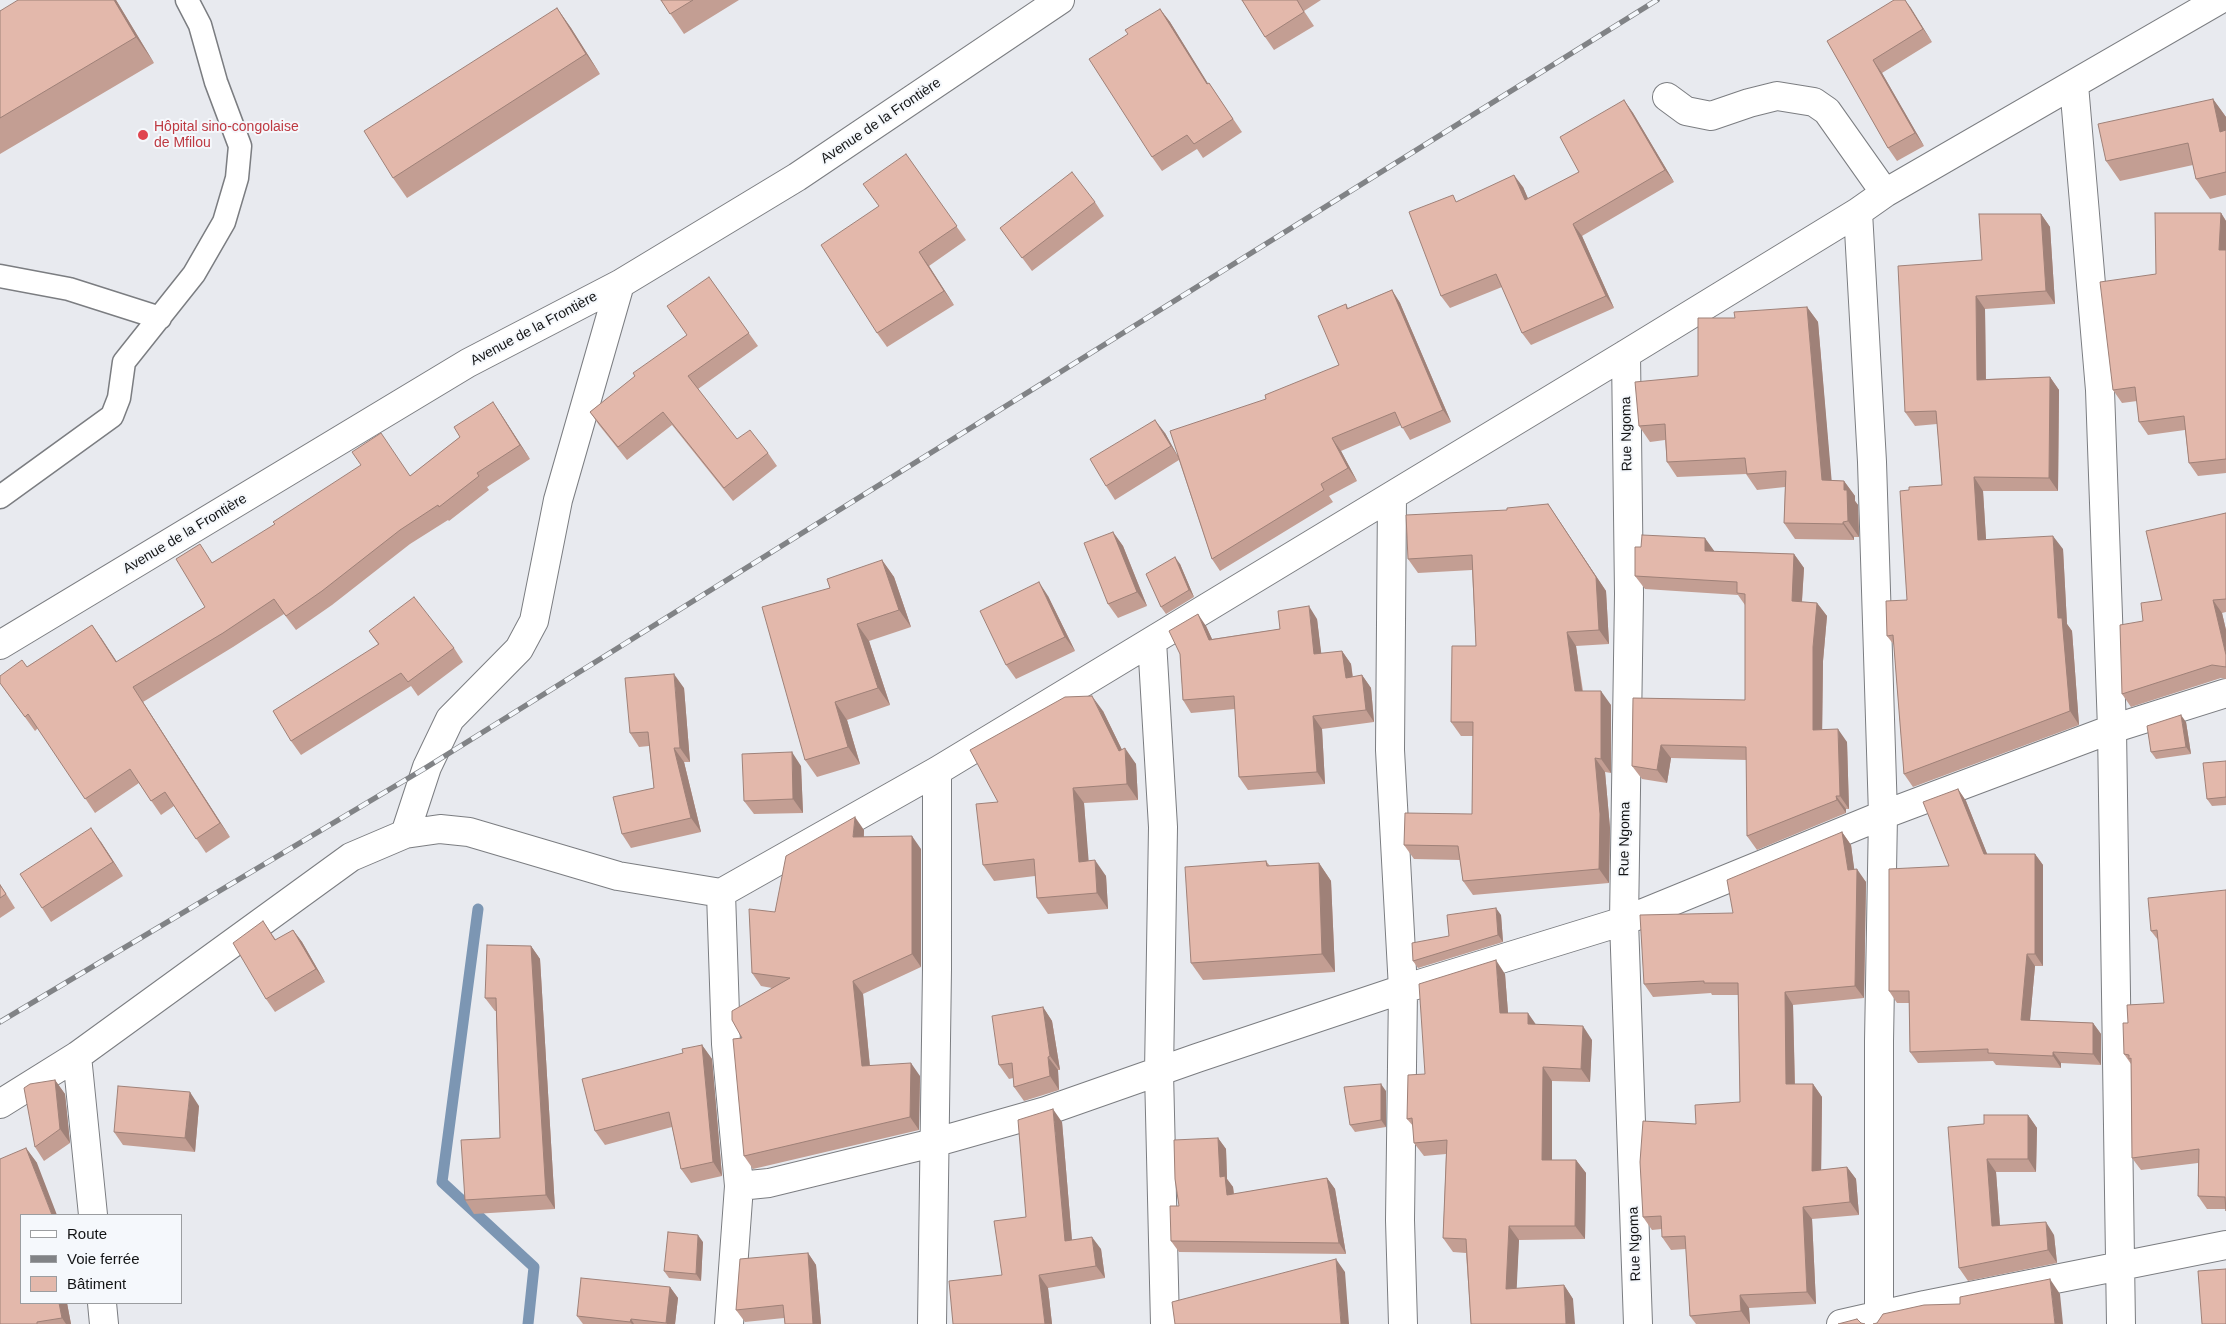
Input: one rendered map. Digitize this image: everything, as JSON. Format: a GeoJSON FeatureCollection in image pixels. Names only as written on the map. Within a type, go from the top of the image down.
{"type":"FeatureCollection","features":[{"type":"Feature","properties":{"kind":"street","name":"Avenue de la Frontière"},"geometry":{"type":"LineString","coordinates":[[0,645],[468,363],[620,284],[797,177],[1060,0]]}},
{"type":"Feature","properties":{"kind":"street"},"geometry":{"type":"LineString","coordinates":[[0,1104],[77,1056],[351,857],[405,834],[440,829],[469,832],[618,876],[721,893],[937,771],[1626,354],[1858,212],[1885,193],[2219,0]]}},
{"type":"Feature","properties":{"kind":"street"},"geometry":{"type":"LineString","coordinates":[[2074,85],[2100,390],[2112,730],[2122,1324]]}},
{"type":"Feature","properties":{"kind":"street"},"geometry":{"type":"LineString","coordinates":[[1667,97],[1686,111],[1711,116],[1749,102],[1777,96],[1814,102],[1827,111],[1885,193]]}},
{"type":"Feature","properties":{"kind":"street"},"geometry":{"type":"LineString","coordinates":[[1858,212],[1872,462],[1882,815],[1879,1320]]}},
{"type":"Feature","properties":{"kind":"street"},"geometry":{"type":"LineString","coordinates":[[405,834],[427,767],[450,719],[519,649],[534,621],[558,500],[620,284]]}},
{"type":"Feature","properties":{"kind":"street","name":"Rue Ngoma"},"geometry":{"type":"LineString","coordinates":[[1626,354],[1629,594],[1624,921],[1638,1324]]}},
{"type":"Feature","properties":{"kind":"street"},"geometry":{"type":"LineString","coordinates":[[1392,496],[1390,750],[1403,989],[1400,1220],[1403,1324]]}},
{"type":"Feature","properties":{"kind":"street"},"geometry":{"type":"LineString","coordinates":[[1152,641],[1164,827],[1159,1072],[1162,1266],[1165,1324]]}},
{"type":"Feature","properties":{"kind":"street"},"geometry":{"type":"LineString","coordinates":[[739,1186],[769,1183],[933,1143],[1046,1111],[1403,989],[1624,921],[1882,815],[2112,730],[2226,692]]}},
{"type":"Feature","properties":{"kind":"street"},"geometry":{"type":"LineString","coordinates":[[932,1324],[933,1143],[937,969],[937,771]]}},
{"type":"Feature","properties":{"kind":"street"},"geometry":{"type":"LineString","coordinates":[[721,893],[726,1044],[739,1186],[729,1324]]}},
{"type":"Feature","properties":{"kind":"street"},"geometry":{"type":"LineString","coordinates":[[77,1056],[93,1214]]}},
{"type":"Feature","properties":{"kind":"street"},"geometry":{"type":"LineString","coordinates":[[1841,1324],[1879,1320],[2226,1245]]}},
{"type":"Feature","properties":{"kind":"street"},"geometry":{"type":"LineString","coordinates":[[102,1304],[104,1324]]}},
{"type":"Feature","properties":{"kind":"lane"},"geometry":{"type":"LineString","coordinates":[[0,497],[112,416],[119,398],[124,362],[194,274],[224,222],[237,178],[240,146],[216,82],[200,25],[187,0]]}},
{"type":"Feature","properties":{"kind":"lane"},"geometry":{"type":"LineString","coordinates":[[0,276],[69,289],[160,318]]}},
{"type":"Feature","properties":{"kind":"building"},"geometry":{"type":"Polygon","coordinates":[[[18,0],[114,0],[136,37],[0,118],[0,11],[18,0]]]}},
{"type":"Feature","properties":{"kind":"building"},"geometry":{"type":"Polygon","coordinates":[[[661,0],[693,0],[670,14],[661,0]]]}},
{"type":"Feature","properties":{"kind":"building"},"geometry":{"type":"Polygon","coordinates":[[[1242,0],[1297,0],[1304,12],[1265,37],[1242,0]]]}},
{"type":"Feature","properties":{"kind":"building"},"geometry":{"type":"Polygon","coordinates":[[[1894,0],[1905,0],[1923,29],[1873,60],[1915,133],[1888,148],[1827,41],[1894,0]]]}},
{"type":"Feature","properties":{"kind":"building"},"geometry":{"type":"Polygon","coordinates":[[[557,8],[586,54],[393,178],[364,131],[557,8]]]}},
{"type":"Feature","properties":{"kind":"building"},"geometry":{"type":"Polygon","coordinates":[[[1160,9],[1207,84],[1209,83],[1233,119],[1194,144],[1187,135],[1152,157],[1089,59],[1128,34],[1125,30],[1160,9]]]}},
{"type":"Feature","properties":{"kind":"building"},"geometry":{"type":"Polygon","coordinates":[[[2213,99],[2220,132],[2226,130],[2226,172],[2196,179],[2188,143],[2106,161],[2098,124],[2213,99]]]}},
{"type":"Feature","properties":{"kind":"building"},"geometry":{"type":"Polygon","coordinates":[[[1624,100],[1665,170],[1573,224],[1606,296],[1522,333],[1496,274],[1441,296],[1409,212],[1453,195],[1456,202],[1514,175],[1525,200],[1579,172],[1560,137],[1624,100]]]}},
{"type":"Feature","properties":{"kind":"building"},"geometry":{"type":"Polygon","coordinates":[[[906,154],[957,226],[919,252],[944,291],[877,333],[821,245],[879,206],[863,184],[906,154]]]}},
{"type":"Feature","properties":{"kind":"building"},"geometry":{"type":"Polygon","coordinates":[[[1072,172],[1095,202],[1022,258],[1000,228],[1072,172]]]}},
{"type":"Feature","properties":{"kind":"building"},"geometry":{"type":"Polygon","coordinates":[[[2155,213],[2221,213],[2219,250],[2226,250],[2226,459],[2189,463],[2184,416],[2139,422],[2135,387],[2113,390],[2100,282],[2156,274],[2155,213]]]}},
{"type":"Feature","properties":{"kind":"building"},"geometry":{"type":"Polygon","coordinates":[[[1979,214],[2041,214],[2046,291],[1976,296],[1977,380],[2050,377],[2049,478],[1974,477],[1978,540],[2053,536],[2058,618],[2062,618],[2070,711],[1904,774],[1893,635],[1887,636],[1886,601],[1907,600],[1900,491],[1909,490],[1909,487],[1942,485],[1936,411],[1905,412],[1898,266],[1982,260],[1979,214]]]}},
{"type":"Feature","properties":{"kind":"building"},"geometry":{"type":"Polygon","coordinates":[[[709,277],[749,333],[688,376],[737,439],[750,430],[768,453],[724,488],[663,412],[618,447],[590,412],[635,376],[633,373],[687,335],[667,306],[709,277]]]}},
{"type":"Feature","properties":{"kind":"building"},"geometry":{"type":"Polygon","coordinates":[[[1392,290],[1443,410],[1402,428],[1395,412],[1332,438],[1348,468],[1321,484],[1324,490],[1212,559],[1170,431],[1266,399],[1265,395],[1339,365],[1318,316],[1346,304],[1347,309],[1392,290]]]}},
{"type":"Feature","properties":{"kind":"building"},"geometry":{"type":"Polygon","coordinates":[[[1807,307],[1822,480],[1844,481],[1844,490],[1847,490],[1848,521],[1843,522],[1843,524],[1784,523],[1786,471],[1747,474],[1745,458],[1667,462],[1665,424],[1639,426],[1635,382],[1698,376],[1698,318],[1735,318],[1734,312],[1807,307]]]}},
{"type":"Feature","properties":{"kind":"building"},"geometry":{"type":"Polygon","coordinates":[[[493,402],[520,445],[477,473],[479,476],[439,507],[438,505],[400,530],[322,591],[286,616],[274,599],[223,633],[133,687],[220,823],[196,839],[165,792],[151,801],[130,769],[85,799],[28,714],[25,717],[0,683],[0,676],[22,660],[27,667],[92,625],[116,662],[205,607],[176,559],[200,544],[212,563],[275,524],[273,522],[361,465],[352,452],[381,433],[410,476],[460,437],[454,427],[493,402]]]}},
{"type":"Feature","properties":{"kind":"building"},"geometry":{"type":"Polygon","coordinates":[[[1155,420],[1171,446],[1106,486],[1090,459],[1155,420]]]}},
{"type":"Feature","properties":{"kind":"building"},"geometry":{"type":"Polygon","coordinates":[[[1548,504],[1596,577],[1599,630],[1567,632],[1575,691],[1601,691],[1601,759],[1595,758],[1600,814],[1599,869],[1463,881],[1458,846],[1404,845],[1405,813],[1472,814],[1473,722],[1451,722],[1452,646],[1476,646],[1472,555],[1408,559],[1406,515],[1507,510],[1507,508],[1548,504]]]}},
{"type":"Feature","properties":{"kind":"building"},"geometry":{"type":"Polygon","coordinates":[[[2226,513],[2226,599],[2213,600],[2226,655],[2226,667],[2212,665],[2122,694],[2120,625],[2143,621],[2141,603],[2162,600],[2146,531],[2226,513]]]}},
{"type":"Feature","properties":{"kind":"building"},"geometry":{"type":"Polygon","coordinates":[[[1113,532],[1137,592],[1108,604],[1084,543],[1113,532]]]}},
{"type":"Feature","properties":{"kind":"building"},"geometry":{"type":"Polygon","coordinates":[[[1642,535],[1705,538],[1705,551],[1794,554],[1792,601],[1817,603],[1813,647],[1813,730],[1838,729],[1840,796],[1836,796],[1837,800],[1747,836],[1746,747],[1661,745],[1657,770],[1632,766],[1633,698],[1745,700],[1745,594],[1737,593],[1737,582],[1635,576],[1635,547],[1641,547],[1642,535]]]}},
{"type":"Feature","properties":{"kind":"building"},"geometry":{"type":"Polygon","coordinates":[[[1175,557],[1189,590],[1161,607],[1146,574],[1175,557]]]}},
{"type":"Feature","properties":{"kind":"building"},"geometry":{"type":"Polygon","coordinates":[[[882,560],[899,610],[857,624],[878,688],[835,702],[848,747],[805,760],[762,607],[830,588],[827,579],[882,560]]]}},
{"type":"Feature","properties":{"kind":"building"},"geometry":{"type":"Polygon","coordinates":[[[1039,582],[1065,637],[1006,665],[980,611],[1039,582]]]}},
{"type":"Feature","properties":{"kind":"building"},"geometry":{"type":"Polygon","coordinates":[[[414,597],[454,648],[408,682],[401,673],[291,741],[273,711],[379,644],[369,631],[414,597]]]}},
{"type":"Feature","properties":{"kind":"building"},"geometry":{"type":"Polygon","coordinates":[[[1309,606],[1314,654],[1342,651],[1346,678],[1362,675],[1366,710],[1313,716],[1317,772],[1239,777],[1234,696],[1183,700],[1180,654],[1169,631],[1198,614],[1209,640],[1280,629],[1278,611],[1309,606]]]}},
{"type":"Feature","properties":{"kind":"building"},"geometry":{"type":"Polygon","coordinates":[[[674,674],[680,748],[674,748],[691,818],[622,834],[613,797],[654,788],[648,732],[630,733],[625,678],[674,674]]]}},
{"type":"Feature","properties":{"kind":"building"},"geometry":{"type":"Polygon","coordinates":[[[1092,696],[1119,751],[1125,748],[1127,784],[1073,788],[1079,862],[1095,860],[1097,893],[1037,898],[1034,859],[983,865],[976,804],[998,802],[970,750],[1065,697],[1092,696]]]}},
{"type":"Feature","properties":{"kind":"building"},"geometry":{"type":"Polygon","coordinates":[[[2181,715],[2186,747],[2151,752],[2147,726],[2181,715]]]}},
{"type":"Feature","properties":{"kind":"building"},"geometry":{"type":"Polygon","coordinates":[[[792,752],[793,799],[744,801],[742,754],[792,752]]]}},
{"type":"Feature","properties":{"kind":"building"},"geometry":{"type":"Polygon","coordinates":[[[2226,761],[2226,797],[2207,799],[2203,763],[2226,761]]]}},
{"type":"Feature","properties":{"kind":"building"},"geometry":{"type":"Polygon","coordinates":[[[1958,789],[1984,854],[2035,854],[2035,954],[2027,954],[2021,1020],[2093,1023],[2093,1054],[2053,1052],[2053,1056],[1988,1053],[1988,1049],[1910,1052],[1909,991],[1889,991],[1889,869],[1949,866],[1923,802],[1958,789]]]}},
{"type":"Feature","properties":{"kind":"building"},"geometry":{"type":"Polygon","coordinates":[[[855,817],[853,837],[912,836],[912,954],[853,981],[862,1066],[911,1063],[910,1117],[744,1156],[733,1039],[742,1038],[732,1020],[732,1011],[790,978],[752,973],[749,909],[775,912],[786,856],[855,817]]]}},
{"type":"Feature","properties":{"kind":"building"},"geometry":{"type":"Polygon","coordinates":[[[91,828],[113,862],[42,908],[20,874],[91,828]]]}},
{"type":"Feature","properties":{"kind":"building"},"geometry":{"type":"Polygon","coordinates":[[[1842,832],[1848,870],[1857,869],[1855,986],[1785,992],[1786,1084],[1813,1084],[1812,1171],[1847,1167],[1850,1202],[1803,1207],[1807,1292],[1740,1295],[1741,1311],[1690,1316],[1685,1236],[1662,1237],[1661,1216],[1643,1217],[1640,1162],[1643,1121],[1696,1124],[1695,1105],[1740,1102],[1738,983],[1704,983],[1704,981],[1644,984],[1640,915],[1733,913],[1727,880],[1842,832]]]}},
{"type":"Feature","properties":{"kind":"building"},"geometry":{"type":"Polygon","coordinates":[[[1266,861],[1267,866],[1319,863],[1322,954],[1191,963],[1185,867],[1266,861]]]}},
{"type":"Feature","properties":{"kind":"building"},"geometry":{"type":"Polygon","coordinates":[[[0,885],[6,894],[0,898],[0,885]]]}},
{"type":"Feature","properties":{"kind":"building"},"geometry":{"type":"Polygon","coordinates":[[[2226,890],[2226,1211],[2225,1197],[2198,1196],[2199,1149],[2132,1158],[2131,1058],[2129,1059],[2129,1055],[2124,1054],[2123,1023],[2128,1023],[2127,1005],[2164,1003],[2157,930],[2151,931],[2148,898],[2226,890]]]}},
{"type":"Feature","properties":{"kind":"building"},"geometry":{"type":"Polygon","coordinates":[[[1496,908],[1498,935],[1413,961],[1412,943],[1449,936],[1447,915],[1496,908]]]}},
{"type":"Feature","properties":{"kind":"building"},"geometry":{"type":"Polygon","coordinates":[[[263,921],[275,940],[293,930],[316,969],[266,999],[233,943],[263,921]]]}},
{"type":"Feature","properties":{"kind":"building"},"geometry":{"type":"Polygon","coordinates":[[[487,945],[531,946],[546,1195],[465,1200],[461,1140],[500,1138],[496,998],[485,998],[487,945]]]}},
{"type":"Feature","properties":{"kind":"building"},"geometry":{"type":"Polygon","coordinates":[[[1496,960],[1500,1013],[1528,1013],[1528,1024],[1583,1026],[1581,1069],[1543,1067],[1542,1160],[1576,1160],[1575,1226],[1509,1226],[1506,1289],[1564,1285],[1566,1324],[1471,1324],[1466,1239],[1443,1238],[1447,1140],[1414,1143],[1412,1118],[1407,1119],[1408,1075],[1425,1074],[1419,984],[1496,960]]]}},
{"type":"Feature","properties":{"kind":"building"},"geometry":{"type":"Polygon","coordinates":[[[1043,1007],[1050,1056],[1048,1057],[1050,1076],[1014,1087],[1012,1063],[999,1065],[992,1016],[1043,1007]]]}},
{"type":"Feature","properties":{"kind":"building"},"geometry":{"type":"Polygon","coordinates":[[[702,1045],[713,1162],[681,1169],[669,1112],[595,1131],[582,1079],[683,1053],[682,1049],[702,1045]]]}},
{"type":"Feature","properties":{"kind":"building"},"geometry":{"type":"Polygon","coordinates":[[[55,1080],[60,1129],[35,1147],[24,1088],[30,1084],[55,1080]]]}},
{"type":"Feature","properties":{"kind":"building"},"geometry":{"type":"Polygon","coordinates":[[[1381,1084],[1381,1120],[1350,1125],[1344,1087],[1381,1084]]]}},
{"type":"Feature","properties":{"kind":"building"},"geometry":{"type":"Polygon","coordinates":[[[118,1086],[190,1092],[185,1138],[114,1132],[118,1086]]]}},
{"type":"Feature","properties":{"kind":"building"},"geometry":{"type":"Polygon","coordinates":[[[1053,1109],[1065,1241],[1092,1237],[1096,1266],[1039,1275],[1045,1324],[953,1324],[949,1281],[1002,1275],[994,1221],[1026,1217],[1018,1120],[1053,1109]]]}},
{"type":"Feature","properties":{"kind":"building"},"geometry":{"type":"Polygon","coordinates":[[[1984,1115],[2028,1115],[2028,1159],[1987,1159],[1992,1226],[2046,1222],[2048,1250],[1959,1268],[1948,1127],[1984,1124],[1984,1115]]]}},
{"type":"Feature","properties":{"kind":"building"},"geometry":{"type":"Polygon","coordinates":[[[1218,1138],[1220,1177],[1225,1176],[1227,1195],[1327,1178],[1339,1243],[1171,1241],[1170,1206],[1179,1206],[1175,1179],[1174,1140],[1218,1138]]]}},
{"type":"Feature","properties":{"kind":"building"},"geometry":{"type":"Polygon","coordinates":[[[26,1148],[52,1214],[20,1214],[20,1304],[59,1304],[62,1318],[37,1322],[37,1324],[0,1324],[0,1159],[26,1148]]]}},
{"type":"Feature","properties":{"kind":"building"},"geometry":{"type":"Polygon","coordinates":[[[668,1232],[698,1235],[696,1274],[664,1271],[668,1232]]]}},
{"type":"Feature","properties":{"kind":"building"},"geometry":{"type":"Polygon","coordinates":[[[808,1253],[813,1324],[785,1324],[783,1305],[736,1310],[740,1259],[808,1253]]]}},
{"type":"Feature","properties":{"kind":"building"},"geometry":{"type":"Polygon","coordinates":[[[1336,1259],[1341,1324],[1175,1324],[1172,1302],[1336,1259]]]}},
{"type":"Feature","properties":{"kind":"building"},"geometry":{"type":"Polygon","coordinates":[[[2226,1269],[2226,1324],[2202,1324],[2198,1271],[2226,1269]]]}},
{"type":"Feature","properties":{"kind":"building"},"geometry":{"type":"Polygon","coordinates":[[[581,1278],[670,1287],[666,1323],[631,1319],[630,1322],[577,1316],[581,1278]]]}},
{"type":"Feature","properties":{"kind":"building"},"geometry":{"type":"Polygon","coordinates":[[[2050,1279],[2055,1324],[1873,1324],[1877,1323],[1883,1314],[1924,1305],[1960,1304],[1960,1297],[2050,1279]]]}},
{"type":"Feature","properties":{"kind":"building"},"geometry":{"type":"Polygon","coordinates":[[[1857,1319],[1865,1324],[1838,1324],[1857,1319]]]}},
{"type":"Feature","properties":{"kind":"waterway"},"geometry":{"type":"LineString","coordinates":[[478,909],[442,1182],[534,1267],[528,1324]]}},
{"type":"Feature","properties":{"kind":"railway"},"geometry":{"type":"LineString","coordinates":[[0,1022],[427,767],[1657,0]]}},
{"type":"Feature","properties":{"kind":"place","name":"Hôpital sino-congolaise de Mfilou"},"geometry":{"type":"Point","coordinates":[143,135]}}]}
